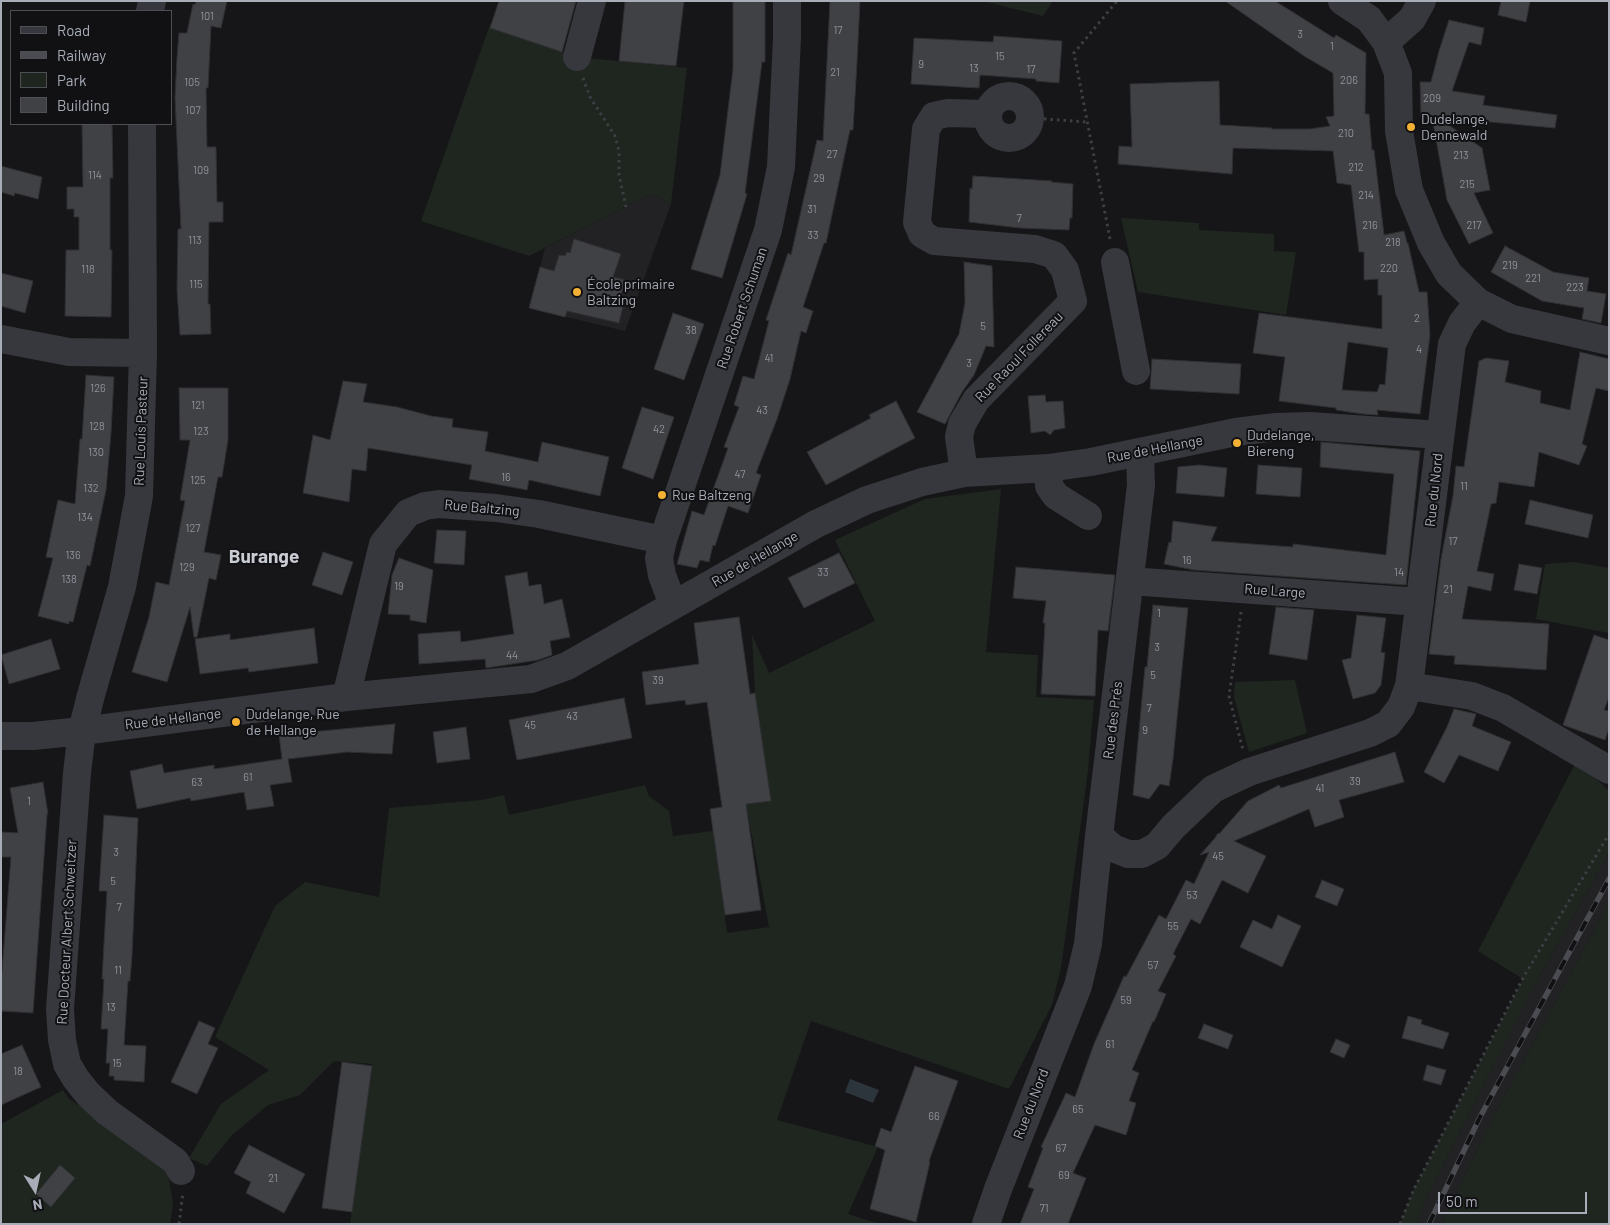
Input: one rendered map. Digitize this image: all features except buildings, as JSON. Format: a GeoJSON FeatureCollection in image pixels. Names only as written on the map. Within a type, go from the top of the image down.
{"type":"FeatureCollection","features":[{"type":"Feature","properties":{"kind":"street"},"geometry":{"type":"LineString","coordinates":[[577,57],[592,1]]}},
{"type":"Feature","properties":{"kind":"street","name":"Rue Robert Schuman"},"geometry":{"type":"LineString","coordinates":[[673,605],[662,575],[659,558],[663,540],[768,230],[781,167],[787,1]]}},
{"type":"Feature","properties":{"kind":"street"},"geometry":{"type":"LineString","coordinates":[[1342,1],[1369,19],[1386,42],[1398,73],[1399,131],[1408,190],[1431,243],[1449,274],[1478,302],[1512,319],[1609,341]]}},
{"type":"Feature","properties":{"kind":"street"},"geometry":{"type":"LineString","coordinates":[[1386,42],[1412,19],[1422,1]]}},
{"type":"Feature","properties":{"kind":"street","name":"Rue Raoul Follereau"},"geometry":{"type":"LineString","coordinates":[[964,473],[959,437],[962,424],[976,400],[1073,302],[1065,270],[1054,255],[1035,249],[934,241],[922,234],[917,222],[926,129],[934,116],[948,113],[987,114],[994,101],[1007,95],[1021,99],[1027,104],[1031,118]]}},
{"type":"Feature","properties":{"kind":"street","name":"Rue Louis Pasteur"},"geometry":{"type":"LineString","coordinates":[[82,731],[90,695],[122,587],[139,496],[143,353],[142,125]]}},
{"type":"Feature","properties":{"kind":"street"},"geometry":{"type":"LineString","coordinates":[[1115,262],[1136,371]]}},
{"type":"Feature","properties":{"kind":"street","name":"Rue du Nord"},"geometry":{"type":"LineString","coordinates":[[1099,836],[1113,848],[1128,854],[1142,854],[1157,846],[1173,827],[1213,789],[1249,772],[1370,733],[1388,724],[1401,707],[1409,686],[1452,344],[1462,322],[1478,302]]}},
{"type":"Feature","properties":{"kind":"street"},"geometry":{"type":"LineString","coordinates":[[1,339],[69,352],[143,353]]}},
{"type":"Feature","properties":{"kind":"street","name":"Rue de Hellange"},"geometry":{"type":"LineString","coordinates":[[1,736],[33,736],[82,731],[346,697],[531,679],[567,666],[816,524],[867,500],[922,482],[964,473],[1048,468],[1140,453],[1236,432],[1276,426],[1310,426],[1440,435]]}},
{"type":"Feature","properties":{"kind":"street","name":"Rue des Prés"},"geometry":{"type":"LineString","coordinates":[[1078,986],[1088,944],[1141,484],[1140,453]]}},
{"type":"Feature","properties":{"kind":"street"},"geometry":{"type":"LineString","coordinates":[[1048,468],[1049,486],[1056,496],[1088,516]]}},
{"type":"Feature","properties":{"kind":"street","name":"Rue Baltzing"},"geometry":{"type":"LineString","coordinates":[[346,697],[384,544],[408,513],[425,506],[439,504],[496,508],[539,514],[663,540]]}},
{"type":"Feature","properties":{"kind":"street","name":"Rue Large"},"geometry":{"type":"LineString","coordinates":[[1130,580],[1420,602]]}},
{"type":"Feature","properties":{"kind":"street"},"geometry":{"type":"LineString","coordinates":[[1409,686],[1472,696],[1503,708],[1609,770]]}},
{"type":"Feature","properties":{"kind":"street","name":"Rue Docteur Albert Schweitzer"},"geometry":{"type":"LineString","coordinates":[[82,731],[60,1009],[67,1064],[88,1094],[107,1112],[169,1156],[175,1161],[181,1171]]}},
{"type":"Feature","properties":{"kind":"street","name":"Rue du Nord"},"geometry":{"type":"LineString","coordinates":[[986,1224],[1078,986]]}},
{"type":"Feature","properties":{"kind":"path"},"geometry":{"type":"LineString","coordinates":[[1115,262],[1074,53],[1116,1]]}},
{"type":"Feature","properties":{"kind":"path"},"geometry":{"type":"LineString","coordinates":[[590,97],[615,136],[619,152],[619,175],[626,207]]}},
{"type":"Feature","properties":{"kind":"path"},"geometry":{"type":"LineString","coordinates":[[1031,118],[1087,122]]}},
{"type":"Feature","properties":{"kind":"path"},"geometry":{"type":"LineString","coordinates":[[1244,589],[1229,696],[1249,772]]}},
{"type":"Feature","properties":{"kind":"path"},"geometry":{"type":"LineString","coordinates":[[1400,1224],[1413,1191],[1523,978],[1609,834]]}},
{"type":"Feature","properties":{"kind":"path"},"geometry":{"type":"LineString","coordinates":[[179,1224],[183,1188],[181,1171]]}},
{"type":"Feature","properties":{"kind":"shaded area"},"geometry":{"type":"Polygon","coordinates":[[[648,195],[658,197],[671,204],[625,331],[529,308],[545,248],[648,195]]]}},
{"type":"Feature","properties":{"kind":"shaded area"},"geometry":{"type":"Polygon","coordinates":[[[1609,853],[1609,903],[1489,1125],[1442,1224],[1416,1224],[1426,1199],[1534,986],[1609,853]]]}},
{"type":"Feature","properties":{"kind":"shaded area"},"geometry":{"type":"Polygon","coordinates":[[[850,1079],[879,1090],[873,1103],[845,1092],[850,1079]]]}},
{"type":"Feature","properties":{"kind":"green space"},"geometry":{"type":"Polygon","coordinates":[[[982,1],[1053,1],[1043,16],[982,1]]]}},
{"type":"Feature","properties":{"kind":"green space"},"geometry":{"type":"Polygon","coordinates":[[[489,27],[577,57],[687,68],[671,204],[658,197],[648,195],[529,256],[421,221],[489,27]]]}},
{"type":"Feature","properties":{"kind":"green space"},"geometry":{"type":"Polygon","coordinates":[[[1121,218],[1199,223],[1199,230],[1274,234],[1274,251],[1296,252],[1286,315],[1138,292],[1121,218]]]}},
{"type":"Feature","properties":{"kind":"green space"},"geometry":{"type":"Polygon","coordinates":[[[1001,489],[986,652],[1038,655],[1036,697],[1094,700],[1088,771],[1061,968],[1052,1005],[1009,1089],[811,1021],[777,1120],[878,1147],[848,1214],[880,1224],[350,1224],[372,1064],[334,1061],[300,1095],[268,1105],[232,1135],[207,1166],[189,1158],[221,1104],[269,1070],[215,1037],[275,906],[305,882],[379,897],[389,808],[481,800],[504,795],[509,815],[645,785],[649,796],[669,811],[673,836],[713,831],[727,933],[769,927],[746,804],[770,801],[755,693],[752,635],[769,673],[875,621],[835,540],[925,499],[1001,489]]]}},
{"type":"Feature","properties":{"kind":"green space"},"geometry":{"type":"Polygon","coordinates":[[[1575,562],[1609,568],[1609,633],[1536,619],[1545,564],[1575,562]]]}},
{"type":"Feature","properties":{"kind":"green space"},"geometry":{"type":"Polygon","coordinates":[[[1295,680],[1307,733],[1249,752],[1234,697],[1235,682],[1295,680]]]}},
{"type":"Feature","properties":{"kind":"green space"},"geometry":{"type":"Polygon","coordinates":[[[1577,760],[1609,791],[1609,853],[1534,986],[1426,1199],[1416,1224],[1400,1224],[1413,1191],[1523,979],[1478,951],[1577,760]]]}},
{"type":"Feature","properties":{"kind":"green space"},"geometry":{"type":"Polygon","coordinates":[[[1609,903],[1609,1224],[1442,1224],[1489,1125],[1609,903]]]}},
{"type":"Feature","properties":{"kind":"green space"},"geometry":{"type":"Polygon","coordinates":[[[63,1090],[69,1099],[155,1153],[169,1179],[173,1203],[170,1224],[1,1224],[1,1124],[63,1090]]]}},
{"type":"Feature","properties":{"kind":"railway"},"geometry":{"type":"LineString","coordinates":[[1429,1224],[1480,1117],[1609,879]]}},
{"type":"Feature","properties":{"kind":"place","name":"Dudelange, Dennewald"},"geometry":{"type":"Point","coordinates":[1411,127]}},
{"type":"Feature","properties":{"kind":"place","name":"École primaire Baltzing"},"geometry":{"type":"Point","coordinates":[577,292]}},
{"type":"Feature","properties":{"kind":"place","name":"Dudelange, Biereng"},"geometry":{"type":"Point","coordinates":[1237,443]}},
{"type":"Feature","properties":{"kind":"place","name":"Rue Baltzeng"},"geometry":{"type":"Point","coordinates":[662,495]}},
{"type":"Feature","properties":{"kind":"place","name":"Dudelange, Rue de Hellange"},"geometry":{"type":"Point","coordinates":[236,722]}},
{"type":"Feature","properties":{"kind":"district","name":"Burange"},"geometry":{"type":"Point","coordinates":[264,557]}}]}
